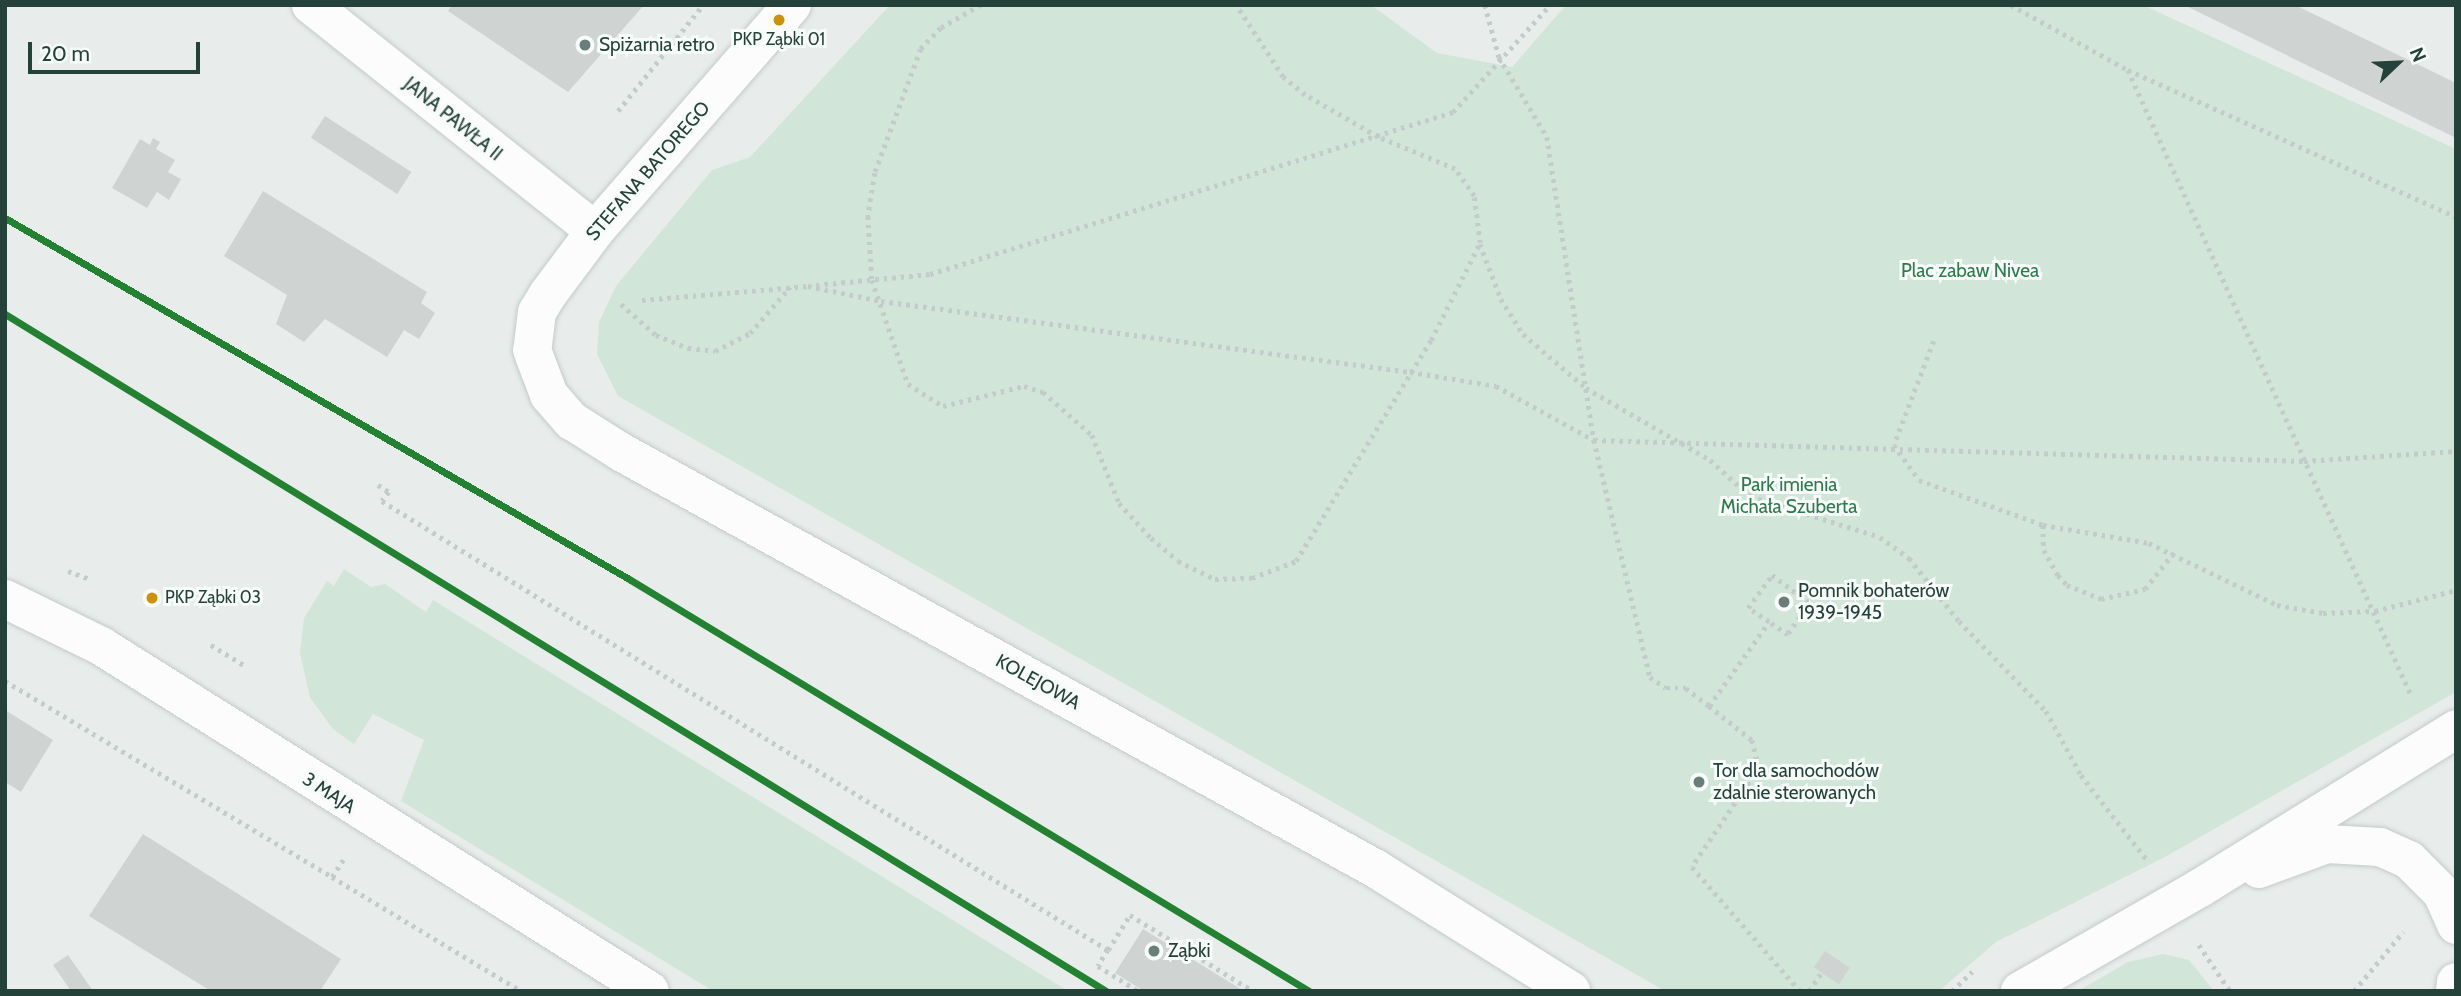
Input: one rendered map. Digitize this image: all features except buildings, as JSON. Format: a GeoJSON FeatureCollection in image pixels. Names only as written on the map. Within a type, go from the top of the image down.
{"type":"FeatureCollection","features":[{"type":"Feature","properties":{"kind":"street","name":"JANA PAWŁA II"},"geometry":{"type":"LineString","coordinates":[[311,5],[596,231]]}},
{"type":"Feature","properties":{"kind":"street","name":"STEFANA BATOREGO"},"geometry":{"type":"LineString","coordinates":[[532,351],[537,312],[596,231],[792,5]]}},
{"type":"Feature","properties":{"kind":"street","name":"KOLEJOWA"},"geometry":{"type":"LineString","coordinates":[[532,351],[549,395],[590,433],[1376,869],[1571,991]]}},
{"type":"Feature","properties":{"kind":"street","name":"3 MAJA"},"geometry":{"type":"LineString","coordinates":[[5,599],[101,646],[368,818],[650,991]]}},
{"type":"Feature","properties":{"kind":"street"},"geometry":{"type":"LineString","coordinates":[[2020,991],[2187,895],[2456,729]]}},
{"type":"Feature","properties":{"kind":"street"},"geometry":{"type":"LineString","coordinates":[[2187,895],[2310,849],[2353,842],[2409,860],[2442,892],[2456,925]]}},
{"type":"Feature","properties":{"kind":"street"},"geometry":{"type":"LineString","coordinates":[[2455,991],[2456,982]]}},
{"type":"Feature","properties":{"kind":"path"},"geometry":{"type":"LineString","coordinates":[[618,111],[703,5]]}},
{"type":"Feature","properties":{"kind":"path"},"geometry":{"type":"LineString","coordinates":[[981,5],[941,28],[921,49],[875,173],[868,216],[872,280],[908,384],[926,399],[943,407],[1024,386],[1043,391],[1093,435],[1119,503],[1151,538],[1178,561],[1215,579],[1252,578],[1296,561],[1410,372],[1480,243]]}},
{"type":"Feature","properties":{"kind":"path"},"geometry":{"type":"LineString","coordinates":[[1236,5],[1283,78],[1378,137],[1455,169],[1474,195],[1480,243],[1501,299],[1523,334],[1586,388],[1710,460],[1750,496],[1880,537],[1909,558],[1959,621],[2046,711],[2081,775],[2139,844],[2187,895]]}},
{"type":"Feature","properties":{"kind":"path"},"geometry":{"type":"LineString","coordinates":[[1485,5],[1499,57],[1547,137],[1594,440],[1650,677],[1666,688],[1686,688],[1752,740],[1759,768],[1692,867],[1800,991]]}},
{"type":"Feature","properties":{"kind":"path"},"geometry":{"type":"LineString","coordinates":[[642,300],[929,274],[1378,137],[1453,112],[1499,57],[1550,5]]}},
{"type":"Feature","properties":{"kind":"path"},"geometry":{"type":"LineString","coordinates":[[2011,5],[2128,70],[2456,217]]}},
{"type":"Feature","properties":{"kind":"path"},"geometry":{"type":"LineString","coordinates":[[2128,70],[2409,690]]}},
{"type":"Feature","properties":{"kind":"path"},"geometry":{"type":"LineString","coordinates":[[808,286],[881,301],[1496,386],[1594,440],[1682,446],[1894,445],[2304,461],[2456,451]]}},
{"type":"Feature","properties":{"kind":"path"},"geometry":{"type":"LineString","coordinates":[[621,304],[656,335],[688,348],[715,351],[750,333],[790,287]]}},
{"type":"Feature","properties":{"kind":"path"},"geometry":{"type":"LineString","coordinates":[[1894,445],[1934,341]]}},
{"type":"Feature","properties":{"kind":"path"},"geometry":{"type":"LineString","coordinates":[[1894,445],[1919,480],[2043,525],[2174,552],[2277,605],[2323,612],[2375,611],[2456,590]]}},
{"type":"Feature","properties":{"kind":"path"},"geometry":{"type":"LineString","coordinates":[[378,485],[388,492],[382,501],[1108,950]]}},
{"type":"Feature","properties":{"kind":"path"},"geometry":{"type":"LineString","coordinates":[[2043,525],[2043,551],[2058,575],[2067,585],[2101,598],[2145,589],[2174,552]]}},
{"type":"Feature","properties":{"kind":"path"},"geometry":{"type":"LineString","coordinates":[[1772,575],[1810,603],[1788,635],[1769,622],[1748,608],[1772,575]]}},
{"type":"Feature","properties":{"kind":"path"},"geometry":{"type":"LineString","coordinates":[[1709,706],[1769,622]]}},
{"type":"Feature","properties":{"kind":"path"},"geometry":{"type":"LineString","coordinates":[[211,645],[247,667]]}},
{"type":"Feature","properties":{"kind":"path"},"geometry":{"type":"LineString","coordinates":[[5,681],[521,991]]}},
{"type":"Feature","properties":{"kind":"path"},"geometry":{"type":"LineString","coordinates":[[332,877],[368,818]]}},
{"type":"Feature","properties":{"kind":"path"},"geometry":{"type":"LineString","coordinates":[[1138,991],[1098,966],[1130,915],[1253,991]]}},
{"type":"Feature","properties":{"kind":"path"},"geometry":{"type":"LineString","coordinates":[[2354,991],[2412,924]]}},
{"type":"Feature","properties":{"kind":"path"},"geometry":{"type":"LineString","coordinates":[[1809,991],[1821,973]]}},
{"type":"Feature","properties":{"kind":"green space","name":"Park imienia Michała Szuberta"},"geometry":{"type":"Polygon","coordinates":[[[890,5],[1371,5],[1437,53],[1512,67],[1566,5],[2143,5],[2456,149],[2456,692],[2163,858],[1996,942],[1939,991],[1665,991],[618,396],[597,354],[599,322],[616,286],[712,170],[750,157],[890,5]]]}},
{"type":"Feature","properties":{"kind":"green space"},"geometry":{"type":"Polygon","coordinates":[[[344,569],[371,587],[385,584],[426,612],[433,600],[1068,991],[713,991],[401,801],[424,740],[373,714],[354,744],[333,729],[310,698],[300,653],[304,618],[327,581],[334,586],[344,569]]]}},
{"type":"Feature","properties":{"kind":"green space"},"geometry":{"type":"Polygon","coordinates":[[[2163,954],[2189,960],[2214,991],[2078,991],[2128,962],[2163,954]]]}},
{"type":"Feature","properties":{"kind":"transit line"},"geometry":{"type":"LineString","coordinates":[[5,218],[629,579],[1309,991]]}},
{"type":"Feature","properties":{"kind":"transit line"},"geometry":{"type":"LineString","coordinates":[[5,314],[1106,991]]}},
{"type":"Feature","properties":{"kind":"place","name":"PKP Ząbki 01"},"geometry":{"type":"Point","coordinates":[779,20]}},
{"type":"Feature","properties":{"kind":"place","name":"Spiżarnia retro"},"geometry":{"type":"Point","coordinates":[585,45]}},
{"type":"Feature","properties":{"kind":"place","name":"PKP Ząbki 03"},"geometry":{"type":"Point","coordinates":[152,598]}},
{"type":"Feature","properties":{"kind":"place","name":"Pomnik bohaterów 1939-1945"},"geometry":{"type":"Point","coordinates":[1784,602]}},
{"type":"Feature","properties":{"kind":"place","name":"Tor dla samochodów zdalnie sterowanych"},"geometry":{"type":"Point","coordinates":[1699,782]}},
{"type":"Feature","properties":{"kind":"place","name":"Ząbki"},"geometry":{"type":"Point","coordinates":[1154,951]}},
{"type":"Feature","properties":{"kind":"park label","name":"Plac zabaw Nivea"},"geometry":{"type":"Point","coordinates":[1970,271]}}]}
